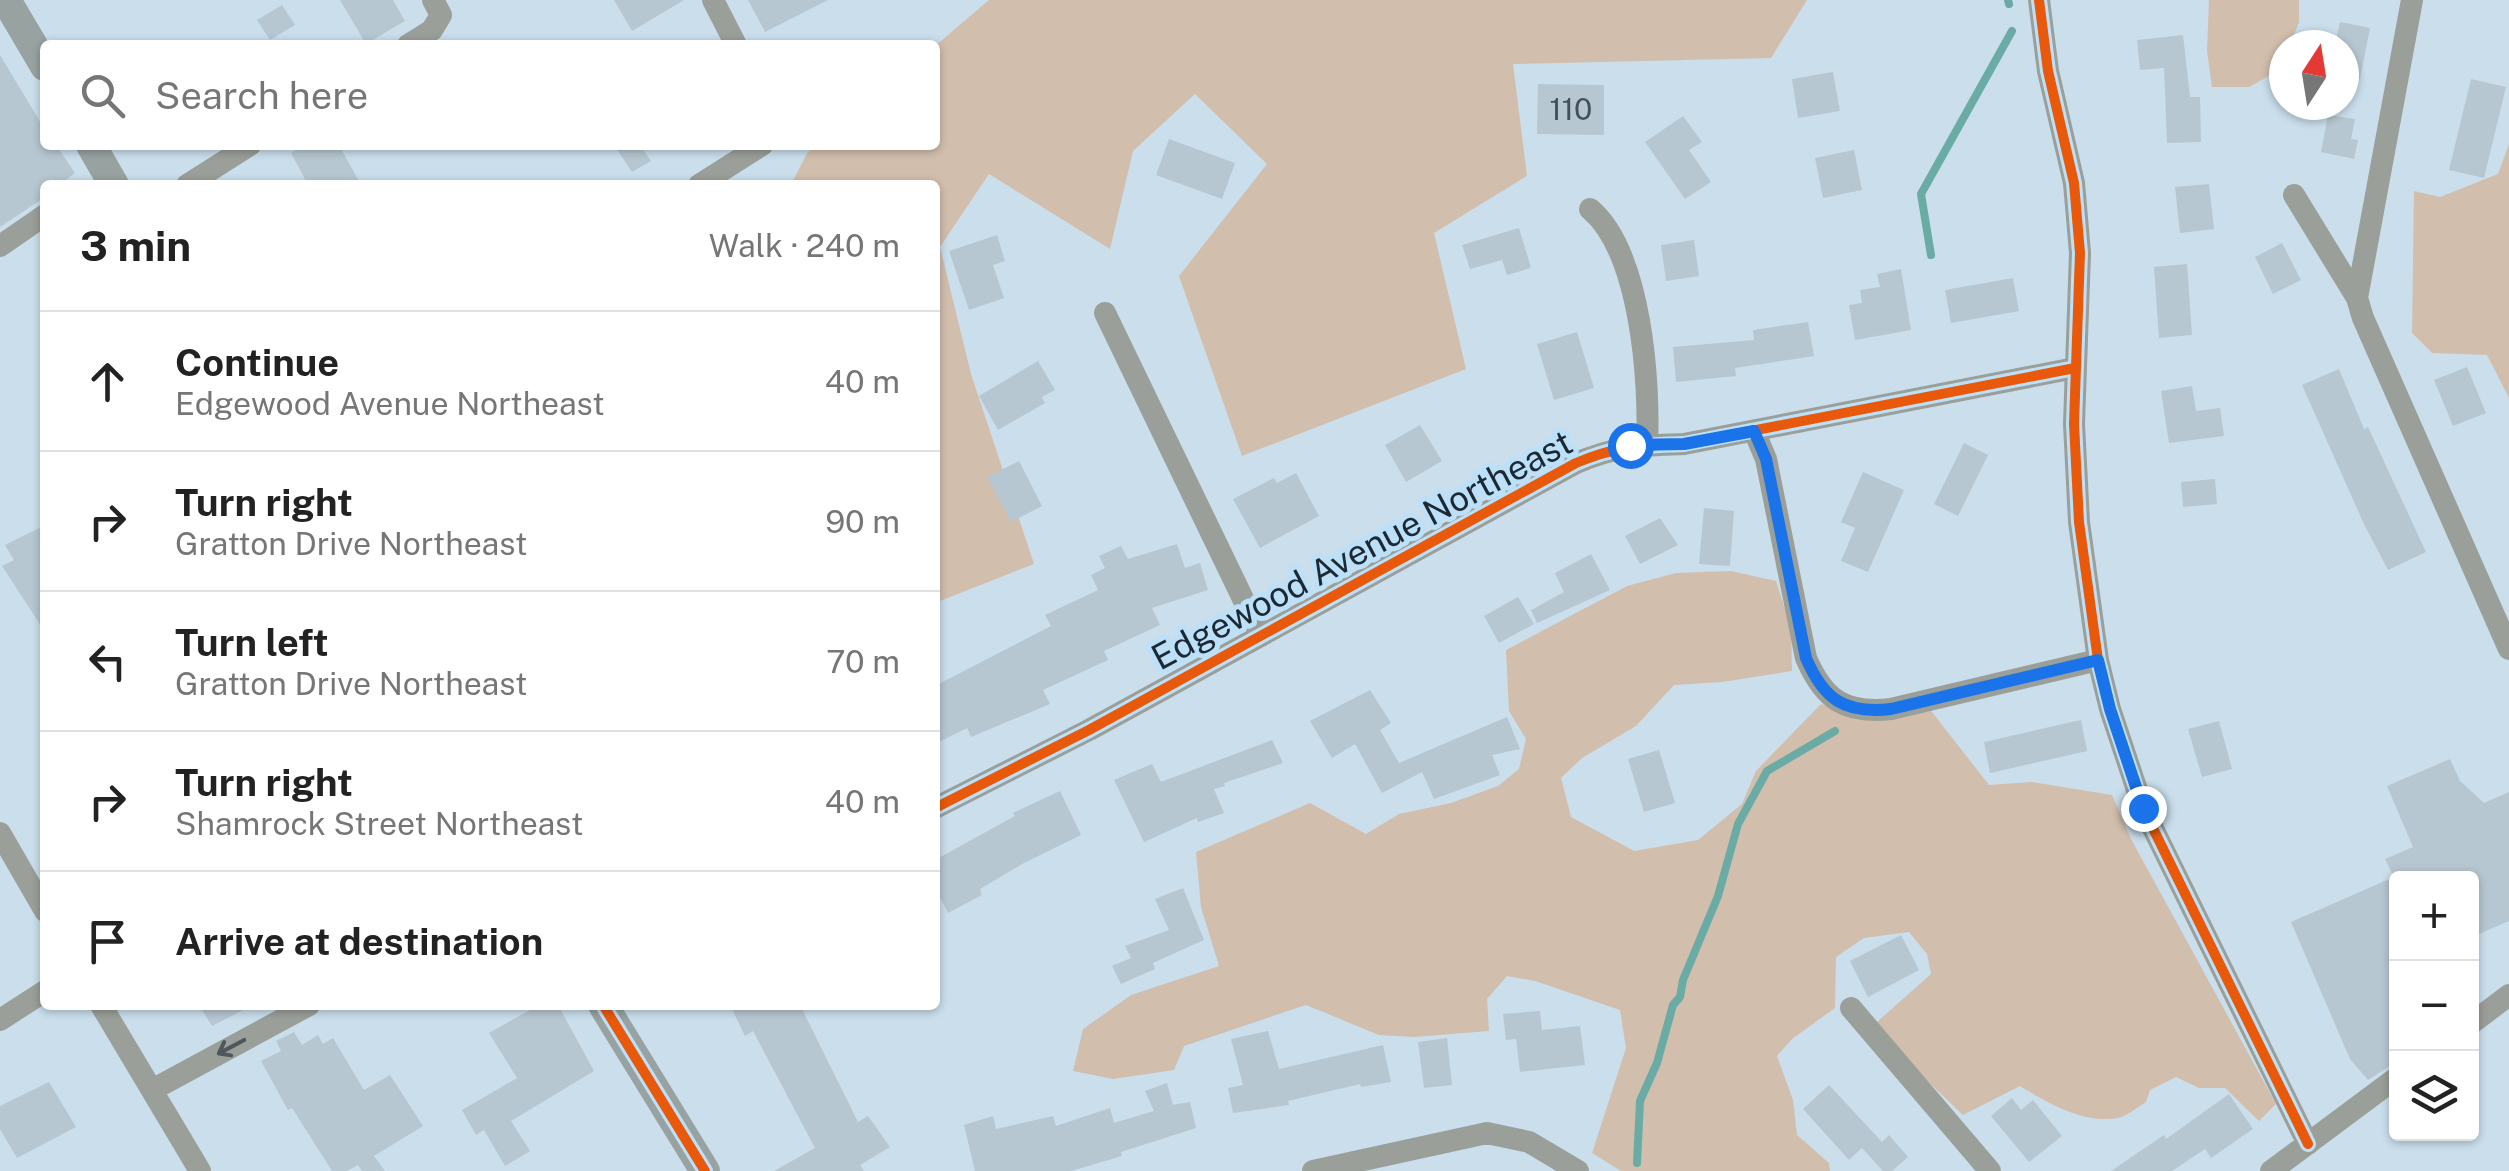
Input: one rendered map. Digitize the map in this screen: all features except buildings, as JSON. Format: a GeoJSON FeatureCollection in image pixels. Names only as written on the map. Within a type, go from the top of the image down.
{"type":"FeatureCollection","features":[{"type":"Feature","properties":{"kind":"main road"},"geometry":{"type":"LineString","coordinates":[[6,0],[40,58]]}},
{"type":"Feature","properties":{"kind":"main road"},"geometry":{"type":"LineString","coordinates":[[94,150],[103,180]]}},
{"type":"Feature","properties":{"kind":"main road"},"geometry":{"type":"LineString","coordinates":[[606,1010],[705,1171]]}},
{"type":"Feature","properties":{"kind":"street"},"geometry":{"type":"LineString","coordinates":[[416,40],[432,30],[441,14],[433,0]]}},
{"type":"Feature","properties":{"kind":"street"},"geometry":{"type":"LineString","coordinates":[[713,0],[733,40]]}},
{"type":"Feature","properties":{"kind":"street"},"geometry":{"type":"LineString","coordinates":[[2039,0],[2048,70],[2074,184],[2081,283],[2075,368],[2079,522],[2098,660],[2143,808],[2308,1144]]}},
{"type":"Feature","properties":{"kind":"street"},"geometry":{"type":"LineString","coordinates":[[2357,298],[2412,0]]}},
{"type":"Feature","properties":{"kind":"street"},"geometry":{"type":"LineString","coordinates":[[195,180],[242,150]]}},
{"type":"Feature","properties":{"kind":"street"},"geometry":{"type":"LineString","coordinates":[[707,180],[754,150]]}},
{"type":"Feature","properties":{"kind":"street"},"geometry":{"type":"LineString","coordinates":[[2294,195],[2357,298],[2362,318],[2509,650]]}},
{"type":"Feature","properties":{"kind":"street"},"geometry":{"type":"LineString","coordinates":[[1590,209],[1614,238],[1630,282],[1646,365],[1648,445]]}},
{"type":"Feature","properties":{"kind":"street"},"geometry":{"type":"LineString","coordinates":[[0,246],[40,218]]}},
{"type":"Feature","properties":{"kind":"street"},"geometry":{"type":"LineString","coordinates":[[1106,313],[1261,636]]}},
{"type":"Feature","properties":{"kind":"street","name":"Edgewood Avenue Northeast"},"geometry":{"type":"LineString","coordinates":[[940,805],[1089,730],[1576,463],[1610,449],[1684,444],[2075,368]]}},
{"type":"Feature","properties":{"kind":"street"},"geometry":{"type":"LineString","coordinates":[[1754,431],[1766,459],[1806,658],[1818,685],[1832,698],[1851,708],[1891,709],[2098,660]]}},
{"type":"Feature","properties":{"kind":"street"},"geometry":{"type":"LineString","coordinates":[[0,834],[40,902]]}},
{"type":"Feature","properties":{"kind":"street"},"geometry":{"type":"LineString","coordinates":[[0,1020],[40,994]]}},
{"type":"Feature","properties":{"kind":"street"},"geometry":{"type":"LineString","coordinates":[[2479,1018],[2509,995]]}},
{"type":"Feature","properties":{"kind":"street"},"geometry":{"type":"LineString","coordinates":[[1851,1008],[1990,1171]]}},
{"type":"Feature","properties":{"kind":"street"},"geometry":{"type":"LineString","coordinates":[[104,1010],[200,1171]]}},
{"type":"Feature","properties":{"kind":"street"},"geometry":{"type":"LineString","coordinates":[[152,1090],[300,1010]]}},
{"type":"Feature","properties":{"kind":"street"},"geometry":{"type":"LineString","coordinates":[[2271,1171],[2389,1083]]}},
{"type":"Feature","properties":{"kind":"street"},"geometry":{"type":"LineString","coordinates":[[1313,1171],[1487,1133],[1529,1142],[1578,1171]]}},
{"type":"Feature","properties":{"kind":"shaded area"},"geometry":{"type":"Polygon","coordinates":[[[989,0],[1807,0],[1771,58],[1513,64],[1527,176],[1434,233],[1466,369],[1242,456],[1179,276],[1267,164],[1195,94],[1133,151],[1110,249],[989,174],[940,247],[940,180],[794,180],[811,150],[940,150],[940,42],[989,0]]]}},
{"type":"Feature","properties":{"kind":"shaded area"},"geometry":{"type":"Polygon","coordinates":[[[2209,0],[2299,0],[2296,30],[2269,30],[2269,76],[2249,87],[2212,87],[2207,51],[2209,0]]]}},
{"type":"Feature","properties":{"kind":"shaded area"},"geometry":{"type":"Polygon","coordinates":[[[2509,144],[2509,398],[2487,355],[2432,353],[2412,333],[2414,191],[2440,197],[2498,174],[2509,144]]]}},
{"type":"Feature","properties":{"kind":"shaded area"},"geometry":{"type":"Polygon","coordinates":[[[940,247],[971,374],[1034,564],[940,601],[940,247]]]}},
{"type":"Feature","properties":{"kind":"shaded area"},"geometry":{"type":"Polygon","coordinates":[[[1731,571],[1776,581],[1791,628],[1792,671],[1674,685],[1636,726],[1582,758],[1561,778],[1571,817],[1634,851],[1698,840],[1742,804],[1756,771],[1821,704],[1867,718],[1928,707],[1989,785],[2032,782],[2112,795],[2131,839],[2276,1104],[2259,1121],[2225,1088],[2199,1088],[2176,1077],[2150,1090],[2146,1102],[2118,1118],[2079,1115],[2020,1086],[1963,1115],[1892,1047],[1877,1022],[1931,974],[1927,954],[1909,932],[1864,938],[1836,957],[1835,1008],[1792,1039],[1777,1056],[1793,1100],[1797,1135],[1829,1163],[1830,1171],[1621,1171],[1592,1153],[1626,1048],[1620,1010],[1535,981],[1507,976],[1487,999],[1489,1031],[1414,1037],[1379,1035],[1306,1005],[1184,1046],[1174,1070],[1113,1079],[1073,1071],[1083,1029],[1131,995],[1219,966],[1201,907],[1196,852],[1310,803],[1366,834],[1399,814],[1451,803],[1498,786],[1519,769],[1526,739],[1509,711],[1506,650],[1627,586],[1676,573],[1731,571]]]}},
{"type":"Feature","properties":{"kind":"waterway"},"geometry":{"type":"LineString","coordinates":[[2008,0],[2009,4]]}},
{"type":"Feature","properties":{"kind":"waterway"},"geometry":{"type":"LineString","coordinates":[[1931,255],[1921,194],[2012,31]]}},
{"type":"Feature","properties":{"kind":"waterway"},"geometry":{"type":"LineString","coordinates":[[1637,1163],[1640,1101],[1657,1063],[1673,1005],[1680,997],[1683,980],[1718,896],[1738,824],[1767,771],[1835,731]]}},
{"type":"Feature","properties":{"kind":"cycle path"},"geometry":{"type":"LineString","coordinates":[[2039,0],[2048,71],[2074,183],[2080,253],[2074,424],[2079,522],[2098,660],[2143,808],[2308,1144]]}},
{"type":"Feature","properties":{"kind":"cycle path"},"geometry":{"type":"LineString","coordinates":[[940,805],[1089,730],[1591,457],[1629,448],[1684,444],[2075,368]]}},
{"type":"Feature","properties":{"kind":"cycle path"},"geometry":{"type":"LineString","coordinates":[[606,1010],[705,1171]]}},
{"type":"Feature","properties":{"kind":"route"},"geometry":{"type":"LineString","coordinates":[[1630,445],[1684,444],[1754,431],[1766,459],[1806,658],[1818,685],[1851,708],[1891,709],[2098,660],[2143,808]]}}]}
